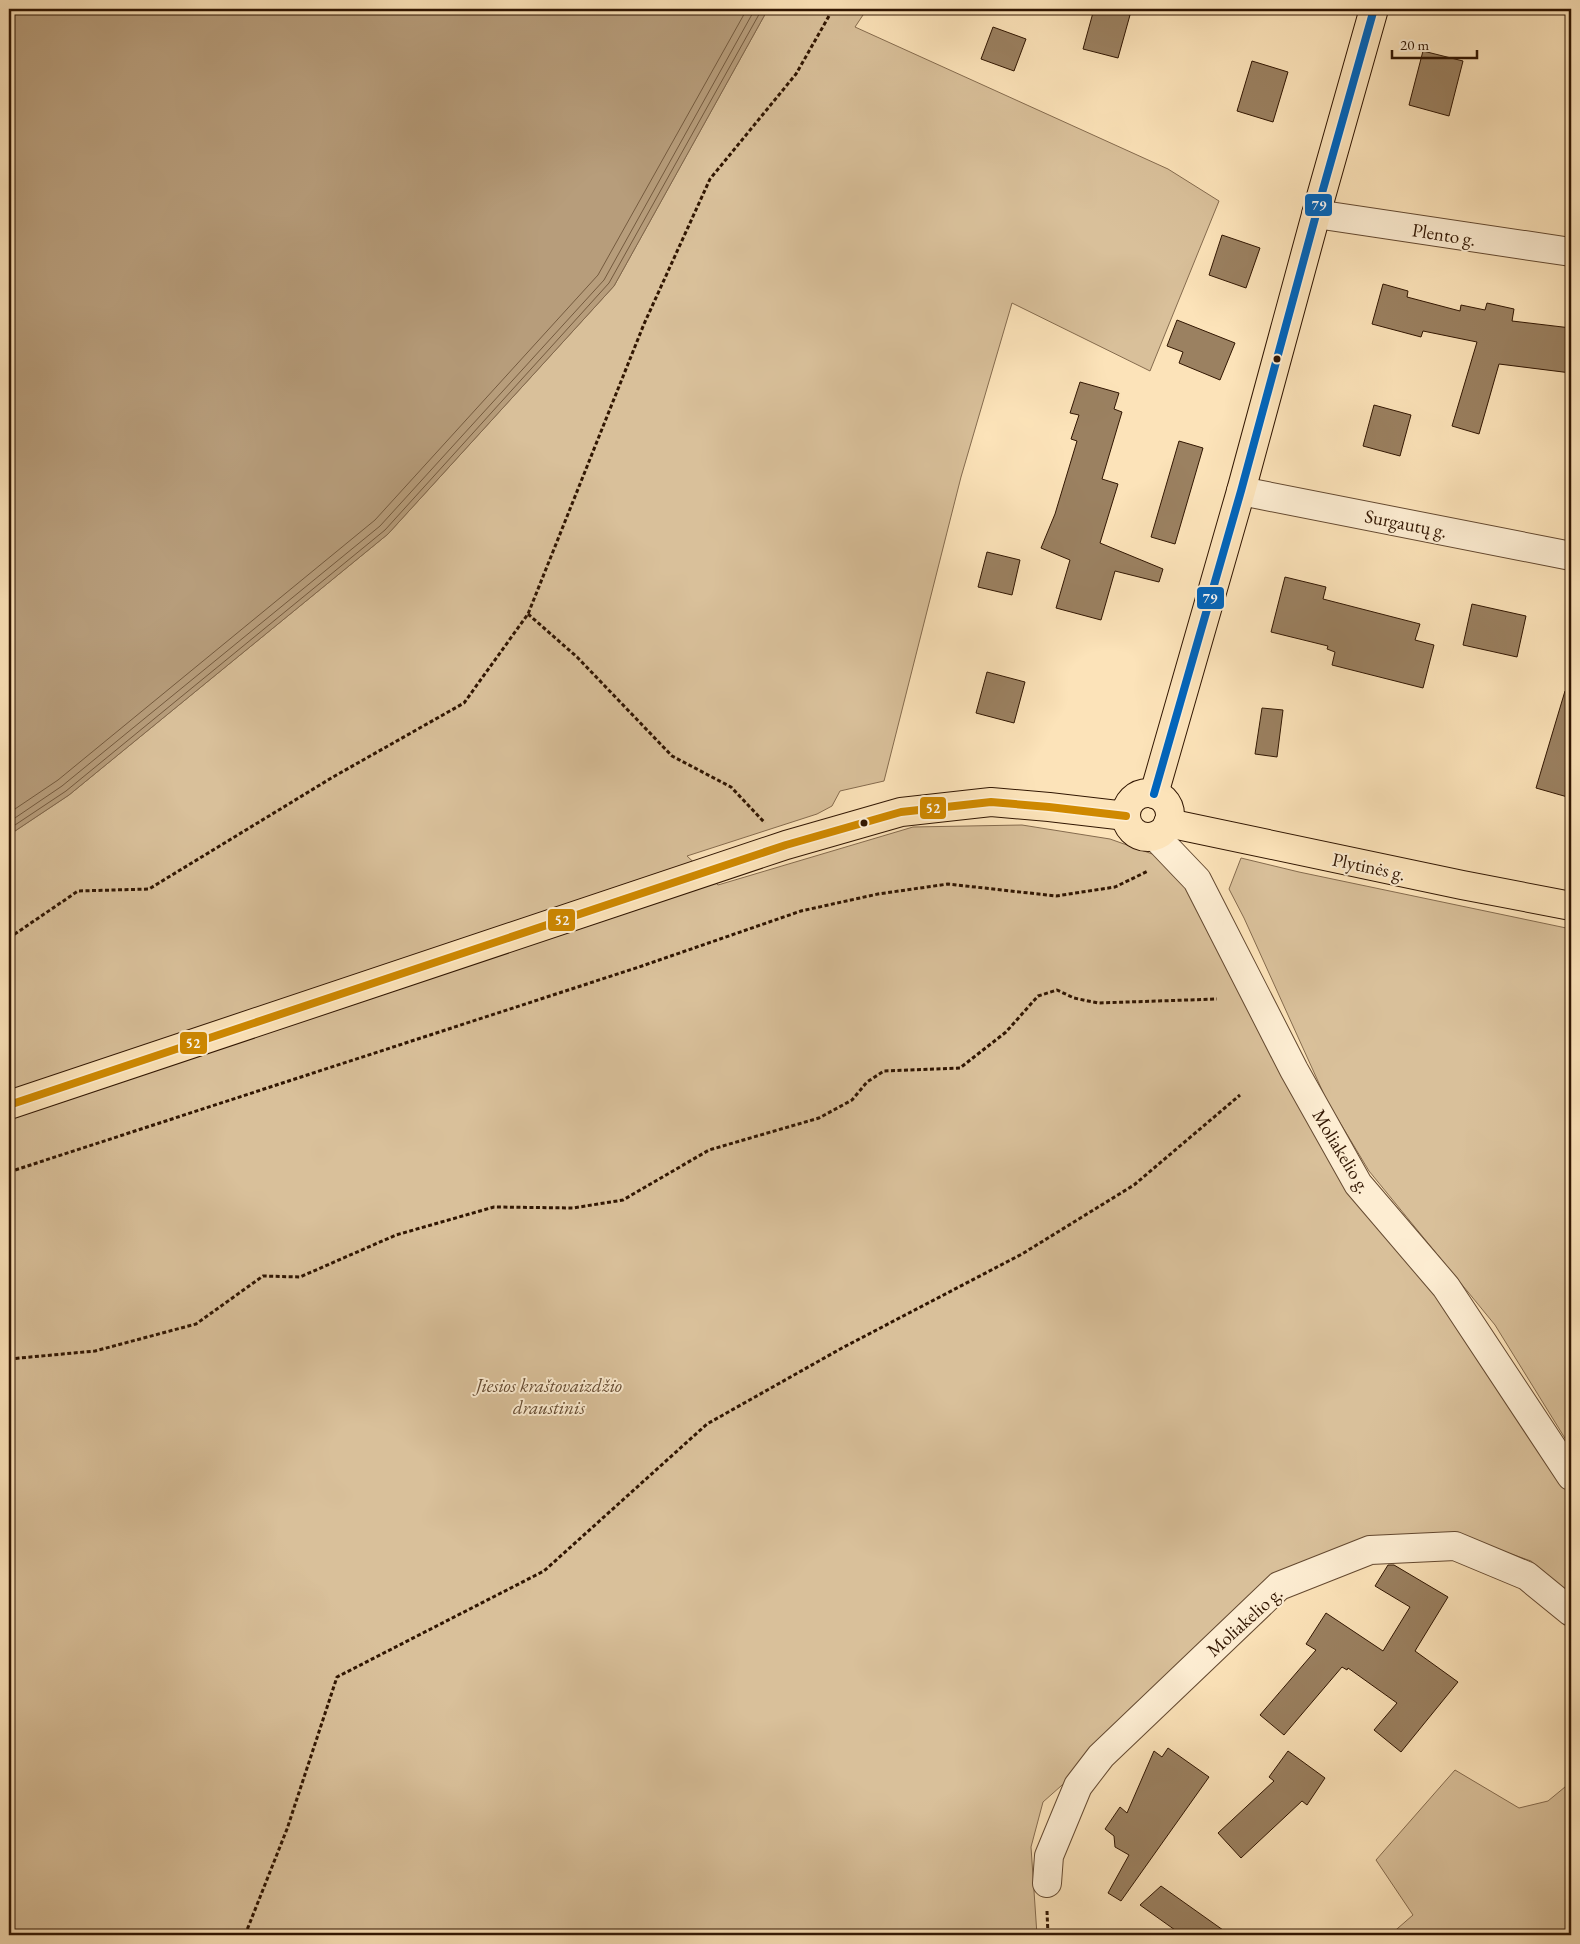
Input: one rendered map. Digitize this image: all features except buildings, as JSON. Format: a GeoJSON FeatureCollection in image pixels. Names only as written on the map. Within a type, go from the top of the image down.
{"type":"FeatureCollection","features":[{"type":"Feature","properties":{"kind":"main road"},"geometry":{"type":"LineString","coordinates":[[1154,794],[1241,491],[1374,9]]}},
{"type":"Feature","properties":{"kind":"main road"},"geometry":{"type":"LineString","coordinates":[[1154,794],[1162,798],[1168,805],[1170,814],[1162,830],[1147,837],[1139,835],[1128,824],[1126,816],[1128,808],[1132,800],[1138,795],[1154,794]]}},
{"type":"Feature","properties":{"kind":"main road"},"geometry":{"type":"LineString","coordinates":[[9,1105],[786,845],[901,812],[991,802],[1049,806],[1126,816]]}},
{"type":"Feature","properties":{"kind":"main road","name":"Plytinės g."},"geometry":{"type":"LineString","coordinates":[[1162,830],[1571,906]]}},
{"type":"Feature","properties":{"kind":"street","name":"Plento g."},"geometry":{"type":"LineString","coordinates":[[1316,214],[1571,252]]}},
{"type":"Feature","properties":{"kind":"street","name":"Surgautų g."},"geometry":{"type":"LineString","coordinates":[[1241,491],[1571,556]]}},
{"type":"Feature","properties":{"kind":"street","name":"Moliakelio g."},"geometry":{"type":"LineString","coordinates":[[1162,830],[1176,858],[1197,880],[1294,1070],[1358,1184],[1446,1287],[1571,1476]]}},
{"type":"Feature","properties":{"kind":"street","name":"Moliakelio g."},"geometry":{"type":"LineString","coordinates":[[1047,1883],[1049,1856],[1078,1786],[1101,1756],[1279,1586],[1370,1550],[1455,1546],[1527,1576],[1571,1612]]}},
{"type":"Feature","properties":{"kind":"path"},"geometry":{"type":"LineString","coordinates":[[9,938],[78,891],[149,889],[333,777],[464,703],[528,614],[644,324],[710,179],[796,74],[833,9]]}},
{"type":"Feature","properties":{"kind":"path"},"geometry":{"type":"LineString","coordinates":[[528,614],[577,657],[672,756],[731,787],[786,845]]}},
{"type":"Feature","properties":{"kind":"path"},"geometry":{"type":"LineString","coordinates":[[9,1172],[629,970],[801,911],[878,894],[948,884],[1056,896],[1115,887],[1176,858]]}},
{"type":"Feature","properties":{"kind":"path"},"geometry":{"type":"LineString","coordinates":[[9,1359],[94,1351],[196,1324],[263,1276],[300,1277],[396,1235],[494,1207],[572,1208],[623,1200],[709,1150],[819,1118],[852,1100],[867,1082],[884,1071],[960,1068],[1006,1032],[1038,996],[1057,990],[1074,998],[1098,1004],[1218,999]]}},
{"type":"Feature","properties":{"kind":"path"},"geometry":{"type":"LineString","coordinates":[[245,1935],[287,1830],[338,1677],[544,1571],[707,1424],[842,1348],[1022,1254],[1134,1185],[1240,1096]]}},
{"type":"Feature","properties":{"kind":"green space","name":"Jiesios kraštovaizdžio draustinis"},"geometry":{"type":"Polygon","coordinates":[[[768,9],[867,9],[855,27],[1168,169],[1219,201],[1150,371],[1012,303],[961,477],[884,781],[840,791],[832,806],[817,814],[687,856],[718,885],[913,827],[1022,825],[1110,839],[1158,856],[1197,880],[1294,1070],[1571,1487],[1571,1594],[1531,1561],[1456,1535],[1268,1577],[1079,1770],[1043,1802],[1031,1847],[1037,1935],[9,1935],[9,835],[69,795],[388,534],[614,286],[768,9]]]}},
{"type":"Feature","properties":{"kind":"green space"},"geometry":{"type":"Polygon","coordinates":[[[1241,858],[1571,929],[1571,1448],[1495,1325],[1369,1171],[1327,1101],[1229,889],[1241,858]]]}},
{"type":"Feature","properties":{"kind":"green space"},"geometry":{"type":"Polygon","coordinates":[[[1455,1770],[1519,1808],[1548,1801],[1571,1782],[1571,1935],[1390,1935],[1413,1915],[1376,1860],[1455,1770]]]}},
{"type":"Feature","properties":{"kind":"water"},"geometry":{"type":"Polygon","coordinates":[[[9,9],[768,9],[614,286],[388,534],[69,795],[9,835],[9,9]]]}},
{"type":"Feature","properties":{"kind":"transit line","name":"79"},"geometry":{"type":"LineString","coordinates":[[1154,794],[1241,491],[1374,9]]}},
{"type":"Feature","properties":{"kind":"transit line","name":"52"},"geometry":{"type":"LineString","coordinates":[[9,1105],[786,845],[901,812],[991,802],[1126,816]]}}]}
